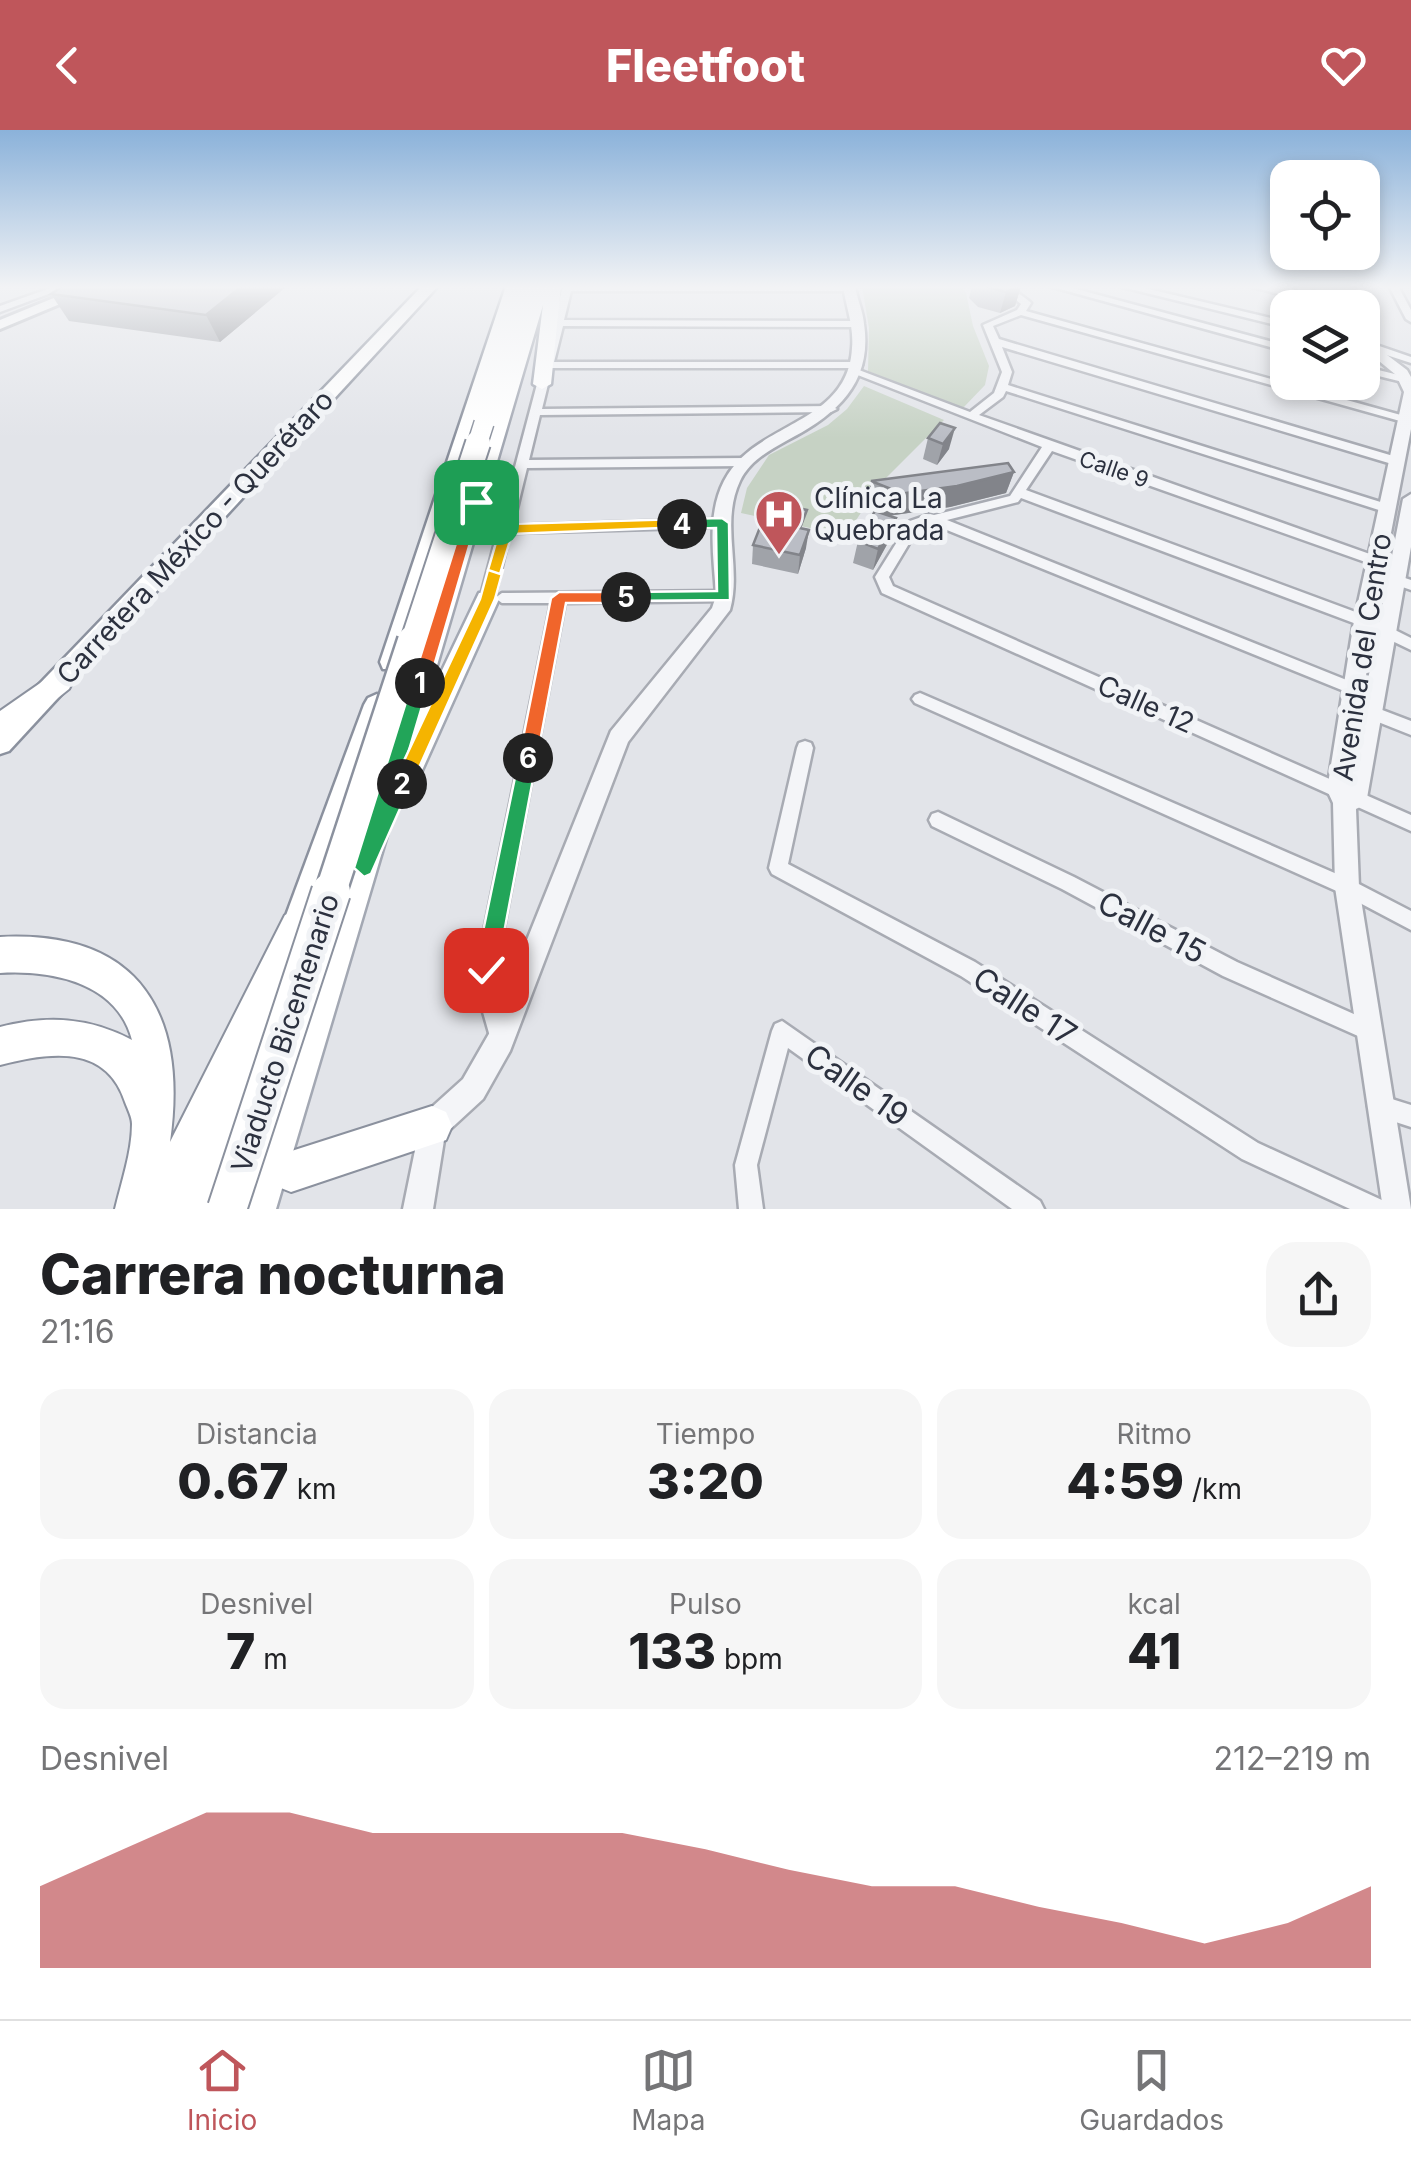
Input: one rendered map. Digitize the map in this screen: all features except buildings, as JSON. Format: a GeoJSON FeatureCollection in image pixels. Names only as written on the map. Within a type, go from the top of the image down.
{"type":"FeatureCollection","features":[{"type":"Feature","properties":{"kind":"highway","name":"Viaducto Bicentenario"},"geometry":{"type":"LineString","coordinates":[[227,1209],[503,336]]}},
{"type":"Feature","properties":{"kind":"highway"},"geometry":{"type":"LineString","coordinates":[[0,728],[59,681]]}},
{"type":"Feature","properties":{"kind":"highway"},"geometry":{"type":"LineString","coordinates":[[159,1209],[297,928]]}},
{"type":"Feature","properties":{"kind":"highway"},"geometry":{"type":"LineString","coordinates":[[0,954],[64,957],[101,973],[145,1020],[153,1046],[152,1119],[136,1209]]}},
{"type":"Feature","properties":{"kind":"highway"},"geometry":{"type":"LineString","coordinates":[[86,1042],[115,1024],[122,1014],[124,994]]}},
{"type":"Feature","properties":{"kind":"highway"},"geometry":{"type":"LineString","coordinates":[[0,1046],[26,1040],[86,1042],[111,1049],[127,1060],[152,1119],[117,1209]]}},
{"type":"Feature","properties":{"kind":"highway"},"geometry":{"type":"LineString","coordinates":[[292,1172],[432,1126]]}},
{"type":"Feature","properties":{"kind":"main road","name":"Carretera México - Querétaro"},"geometry":{"type":"LineString","coordinates":[[0,743],[384,336]]}},
{"type":"Feature","properties":{"kind":"main road"},"geometry":{"type":"LineString","coordinates":[[198,1209],[387,678],[502,336]]}},
{"type":"Feature","properties":{"kind":"main road"},"geometry":{"type":"LineString","coordinates":[[257,1209],[364,868],[541,336]]}},
{"type":"Feature","properties":{"kind":"main road"},"geometry":{"type":"LineString","coordinates":[[542,384],[549,336]]}},
{"type":"Feature","properties":{"kind":"main road"},"geometry":{"type":"LineString","coordinates":[[364,868],[495,599]]}},
{"type":"Feature","properties":{"kind":"street"},"geometry":{"type":"LineString","coordinates":[[556,336],[534,412],[495,599],[725,596]]}},
{"type":"Feature","properties":{"kind":"street"},"geometry":{"type":"LineString","coordinates":[[418,1209],[432,1126],[473,1088],[500,1041],[619,736],[706,632],[725,596],[722,523],[727,492],[745,462],[831,409],[856,368],[857,336]]}},
{"type":"Feature","properties":{"kind":"street"},"geometry":{"type":"LineString","coordinates":[[971,416],[1004,388],[1006,360],[992,336]]}},
{"type":"Feature","properties":{"kind":"street"},"geometry":{"type":"LineString","coordinates":[[1107,336],[1404,419]]}},
{"type":"Feature","properties":{"kind":"street"},"geometry":{"type":"LineString","coordinates":[[1241,336],[1270,344]]}},
{"type":"Feature","properties":{"kind":"street"},"geometry":{"type":"LineString","coordinates":[[994,341],[1396,461]]}},
{"type":"Feature","properties":{"kind":"street"},"geometry":{"type":"LineString","coordinates":[[1380,347],[1411,360]]}},
{"type":"Feature","properties":{"kind":"street"},"geometry":{"type":"LineString","coordinates":[[1387,351],[1410,383]]}},
{"type":"Feature","properties":{"kind":"street"},"geometry":{"type":"LineString","coordinates":[[1380,354],[1410,383]]}},
{"type":"Feature","properties":{"kind":"street"},"geometry":{"type":"LineString","coordinates":[[548,366],[856,368]]}},
{"type":"Feature","properties":{"kind":"street","name":"Calle 9"},"geometry":{"type":"LineString","coordinates":[[856,368],[1049,446],[1376,561]]}},
{"type":"Feature","properties":{"kind":"street"},"geometry":{"type":"LineString","coordinates":[[1380,374],[1410,383]]}},
{"type":"Feature","properties":{"kind":"street","name":"Avenida del Centro"},"geometry":{"type":"LineString","coordinates":[[1398,1209],[1346,887],[1346,797],[1352,696],[1410,383]]}},
{"type":"Feature","properties":{"kind":"street"},"geometry":{"type":"LineString","coordinates":[[1004,388],[1385,516],[1408,532]]}},
{"type":"Feature","properties":{"kind":"street"},"geometry":{"type":"LineString","coordinates":[[534,412],[831,409]]}},
{"type":"Feature","properties":{"kind":"street"},"geometry":{"type":"LineString","coordinates":[[930,518],[1005,504],[1020,493],[1049,446]]}},
{"type":"Feature","properties":{"kind":"street"},"geometry":{"type":"LineString","coordinates":[[523,464],[745,462]]}},
{"type":"Feature","properties":{"kind":"street"},"geometry":{"type":"LineString","coordinates":[[1020,493],[1364,621],[1411,644]]}},
{"type":"Feature","properties":{"kind":"street","name":"Avenida del Centro"},"geometry":{"type":"LineString","coordinates":[[1346,797],[1374,713],[1386,634],[1404,582],[1411,499]]}},
{"type":"Feature","properties":{"kind":"street"},"geometry":{"type":"LineString","coordinates":[[930,518],[1352,696],[1374,713],[1411,728]]}},
{"type":"Feature","properties":{"kind":"street","name":"Calle 12"},"geometry":{"type":"LineString","coordinates":[[930,518],[916,524],[882,577],[887,589],[1411,823]]}},
{"type":"Feature","properties":{"kind":"street"},"geometry":{"type":"LineString","coordinates":[[507,529],[722,523]]}},
{"type":"Feature","properties":{"kind":"street"},"geometry":{"type":"LineString","coordinates":[[500,1041],[486,991],[486,970],[559,598]]}},
{"type":"Feature","properties":{"kind":"street"},"geometry":{"type":"LineString","coordinates":[[920,700],[1346,887],[1411,921]]}},
{"type":"Feature","properties":{"kind":"street","name":"Calle 17"},"geometry":{"type":"LineString","coordinates":[[805,748],[778,868],[968,969],[1250,1150],[1376,1209]]}},
{"type":"Feature","properties":{"kind":"street","name":"Calle 15"},"geometry":{"type":"LineString","coordinates":[[938,820],[1230,969],[1368,1030]]}},
{"type":"Feature","properties":{"kind":"street","name":"Calle 19"},"geometry":{"type":"LineString","coordinates":[[751,1209],[746,1165],[782,1032],[1032,1209]]}},
{"type":"Feature","properties":{"kind":"street"},"geometry":{"type":"LineString","coordinates":[[1379,1106],[1411,1116]]}},
{"type":"Feature","properties":{"kind":"green space"},"geometry":{"type":"Polygon","coordinates":[[[869,336],[977,336],[989,366],[985,385],[962,409],[868,371],[869,336]]]}},
{"type":"Feature","properties":{"kind":"green space"},"geometry":{"type":"Polygon","coordinates":[[[864,386],[944,420],[878,486],[846,536],[741,513],[747,488],[769,455],[828,425],[847,409],[864,386]]]}},
{"type":"Feature","properties":{"kind":"place","name":"Clínica La Quebrada"},"geometry":{"type":"Point","coordinates":[779,556]}},
{"type":"Feature","properties":{"kind":"route"},"geometry":{"type":"LineString","coordinates":[[476,502],[364,868],[487,599],[507,529],[722,523],[725,596],[559,598],[486,970]]}}]}
